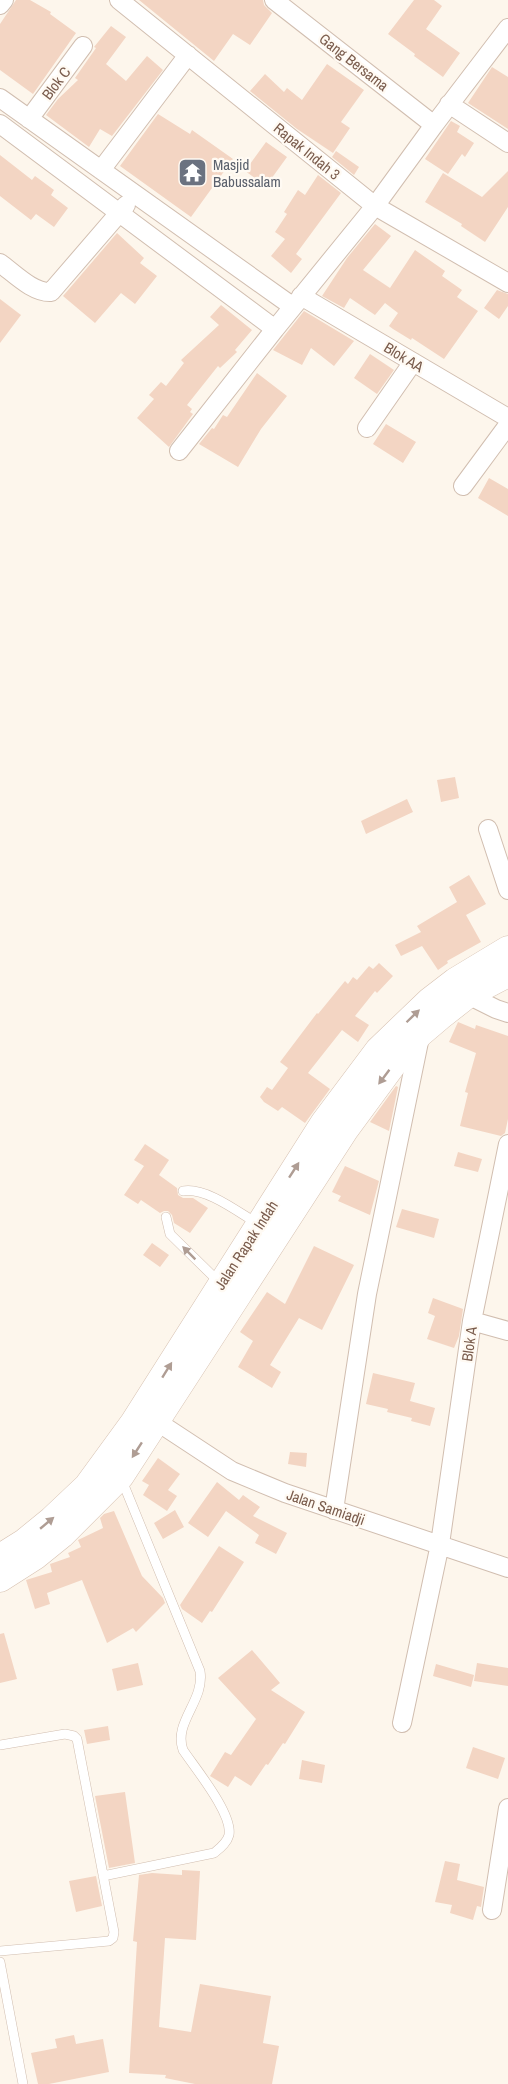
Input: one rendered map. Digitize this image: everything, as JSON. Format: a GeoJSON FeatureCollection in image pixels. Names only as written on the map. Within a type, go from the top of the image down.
{"type":"FeatureCollection","features":[{"type":"Feature","properties":{"kind":"main road","name":"Jalan Rapak Indah"},"geometry":{"type":"LineString","coordinates":[[269,1229],[324,1122],[378,1050],[429,1001],[455,981],[508,949]]}},
{"type":"Feature","properties":{"kind":"main road","name":"Jalan Rapak Indah"},"geometry":{"type":"LineString","coordinates":[[0,1557],[24,1542],[51,1520],[87,1486],[229,1290],[269,1229],[396,1061],[420,1034],[468,995],[508,974]]}},
{"type":"Feature","properties":{"kind":"main road","name":"Jalan Rapak Indah"},"geometry":{"type":"LineString","coordinates":[[0,1579],[36,1556],[62,1535],[121,1476],[156,1421],[229,1290]]}},
{"type":"Feature","properties":{"kind":"street"},"geometry":{"type":"LineString","coordinates":[[0,5],[4,0]]}},
{"type":"Feature","properties":{"kind":"street","name":"Rapak Indah 3"},"geometry":{"type":"LineString","coordinates":[[119,0],[375,206],[508,283]]}},
{"type":"Feature","properties":{"kind":"street","name":"Gang Bersama"},"geometry":{"type":"LineString","coordinates":[[274,0],[434,125]]}},
{"type":"Feature","properties":{"kind":"street"},"geometry":{"type":"LineString","coordinates":[[179,451],[274,329],[375,206],[508,28]]}},
{"type":"Feature","properties":{"kind":"street","name":"Blok C"},"geometry":{"type":"LineString","coordinates":[[29,119],[83,46]]}},
{"type":"Feature","properties":{"kind":"street"},"geometry":{"type":"LineString","coordinates":[[101,170],[188,55]]}},
{"type":"Feature","properties":{"kind":"street","name":"Blok AA"},"geometry":{"type":"LineString","coordinates":[[0,98],[135,195],[297,301],[414,362],[508,418]]}},
{"type":"Feature","properties":{"kind":"street"},"geometry":{"type":"LineString","coordinates":[[449,104],[508,143]]}},
{"type":"Feature","properties":{"kind":"street"},"geometry":{"type":"LineString","coordinates":[[0,124],[274,329]]}},
{"type":"Feature","properties":{"kind":"street"},"geometry":{"type":"LineString","coordinates":[[0,263],[36,289],[44,293],[51,292],[135,195]]}},
{"type":"Feature","properties":{"kind":"street"},"geometry":{"type":"LineString","coordinates":[[367,428],[414,362]]}},
{"type":"Feature","properties":{"kind":"street"},"geometry":{"type":"LineString","coordinates":[[463,486],[508,425]]}},
{"type":"Feature","properties":{"kind":"street"},"geometry":{"type":"LineString","coordinates":[[488,829],[508,890]]}},
{"type":"Feature","properties":{"kind":"street"},"geometry":{"type":"LineString","coordinates":[[468,995],[508,1013]]}},
{"type":"Feature","properties":{"kind":"street"},"geometry":{"type":"LineString","coordinates":[[334,1510],[367,1294],[420,1034]]}},
{"type":"Feature","properties":{"kind":"street","name":"Blok A"},"geometry":{"type":"LineString","coordinates":[[402,1723],[440,1544],[472,1321],[508,1144]]}},
{"type":"Feature","properties":{"kind":"street"},"geometry":{"type":"LineString","coordinates":[[472,1321],[508,1331]]}},
{"type":"Feature","properties":{"kind":"street","name":"Jalan Samiadji"},"geometry":{"type":"LineString","coordinates":[[156,1421],[232,1471],[334,1510],[508,1568]]}},
{"type":"Feature","properties":{"kind":"street"},"geometry":{"type":"LineString","coordinates":[[492,1910],[508,1808]]}},
{"type":"Feature","properties":{"kind":"lane"},"geometry":{"type":"LineString","coordinates":[[183,1191],[202,1192],[269,1229]]}},
{"type":"Feature","properties":{"kind":"lane"},"geometry":{"type":"LineString","coordinates":[[166,1217],[170,1234],[229,1290]]}},
{"type":"Feature","properties":{"kind":"lane"},"geometry":{"type":"LineString","coordinates":[[103,1876],[214,1853],[224,1845],[229,1835],[226,1815],[183,1750],[180,1741],[181,1733],[200,1690],[200,1671],[121,1476]]}},
{"type":"Feature","properties":{"kind":"lane"},"geometry":{"type":"LineString","coordinates":[[0,1745],[65,1734],[77,1739],[114,1932],[113,1938],[109,1941],[0,1951]]}},
{"type":"Feature","properties":{"kind":"lane"},"geometry":{"type":"LineString","coordinates":[[0,1962],[23,2084]]}},
{"type":"Feature","properties":{"kind":"building"},"geometry":{"type":"Polygon","coordinates":[[[16,0],[30,0],[51,12],[50,14],[76,33],[33,94],[0,70],[0,24],[16,0]]]}},
{"type":"Feature","properties":{"kind":"building"},"geometry":{"type":"Polygon","coordinates":[[[139,0],[263,0],[264,5],[272,13],[250,45],[233,34],[214,61],[139,0]]]}},
{"type":"Feature","properties":{"kind":"building"},"geometry":{"type":"Polygon","coordinates":[[[414,0],[434,0],[442,6],[426,29],[460,53],[443,77],[388,34],[414,0]]]}},
{"type":"Feature","properties":{"kind":"building"},"geometry":{"type":"Polygon","coordinates":[[[111,26],[126,37],[106,64],[126,81],[147,56],[163,70],[112,136],[100,129],[89,147],[46,115],[58,99],[78,80],[75,78],[96,48],[94,47],[111,26]]]}},
{"type":"Feature","properties":{"kind":"building"},"geometry":{"type":"Polygon","coordinates":[[[327,64],[364,90],[341,122],[350,128],[333,153],[297,129],[250,91],[265,74],[284,92],[287,88],[302,100],[327,64]]]}},
{"type":"Feature","properties":{"kind":"building"},"geometry":{"type":"Polygon","coordinates":[[[492,67],[508,77],[508,129],[468,103],[492,67]]]}},
{"type":"Feature","properties":{"kind":"building"},"geometry":{"type":"Polygon","coordinates":[[[158,114],[190,134],[192,130],[233,159],[191,217],[120,166],[158,114]]]}},
{"type":"Feature","properties":{"kind":"building"},"geometry":{"type":"Polygon","coordinates":[[[451,121],[460,126],[457,132],[474,143],[465,157],[462,154],[448,174],[425,159],[451,121]]]}},
{"type":"Feature","properties":{"kind":"building"},"geometry":{"type":"Polygon","coordinates":[[[266,142],[287,157],[266,186],[245,171],[266,142]]]}},
{"type":"Feature","properties":{"kind":"building"},"geometry":{"type":"Polygon","coordinates":[[[336,151],[359,167],[354,175],[332,157],[336,151]]]}},
{"type":"Feature","properties":{"kind":"building"},"geometry":{"type":"Polygon","coordinates":[[[0,155],[32,180],[35,176],[54,190],[51,195],[68,208],[54,227],[36,214],[31,220],[0,196],[0,155]]]}},
{"type":"Feature","properties":{"kind":"building"},"geometry":{"type":"Polygon","coordinates":[[[508,171],[508,207],[485,242],[461,226],[462,224],[425,202],[443,173],[482,197],[508,171]]]}},
{"type":"Feature","properties":{"kind":"building"},"geometry":{"type":"Polygon","coordinates":[[[318,175],[341,193],[296,254],[302,259],[291,273],[271,256],[285,239],[275,232],[287,214],[284,212],[298,190],[305,195],[318,175]]]}},
{"type":"Feature","properties":{"kind":"building"},"geometry":{"type":"Polygon","coordinates":[[[375,224],[391,236],[363,270],[390,288],[415,250],[445,271],[442,276],[462,290],[457,297],[478,311],[444,359],[389,326],[398,313],[385,303],[375,315],[350,298],[344,308],[322,296],[347,258],[375,224]]]}},
{"type":"Feature","properties":{"kind":"building"},"geometry":{"type":"Polygon","coordinates":[[[117,233],[144,258],[140,263],[157,276],[135,304],[121,293],[95,323],[63,296],[117,233]]]}},
{"type":"Feature","properties":{"kind":"building"},"geometry":{"type":"Polygon","coordinates":[[[497,290],[508,294],[508,306],[499,319],[484,308],[497,290]]]}},
{"type":"Feature","properties":{"kind":"building"},"geometry":{"type":"Polygon","coordinates":[[[0,299],[21,315],[0,343],[0,299]]]}},
{"type":"Feature","properties":{"kind":"building"},"geometry":{"type":"Polygon","coordinates":[[[221,305],[252,330],[235,350],[237,352],[220,368],[218,366],[187,405],[192,409],[190,412],[193,414],[169,447],[137,418],[154,399],[149,395],[161,382],[166,386],[184,363],[181,360],[219,325],[210,317],[221,305]]]}},
{"type":"Feature","properties":{"kind":"building"},"geometry":{"type":"Polygon","coordinates":[[[304,311],[354,341],[334,366],[311,348],[302,365],[273,350],[304,311]]]}},
{"type":"Feature","properties":{"kind":"building"},"geometry":{"type":"Polygon","coordinates":[[[370,354],[394,370],[377,394],[354,378],[370,354]]]}},
{"type":"Feature","properties":{"kind":"building"},"geometry":{"type":"Polygon","coordinates":[[[257,373],[287,396],[261,429],[238,467],[199,444],[212,428],[214,429],[223,415],[227,417],[257,373]]]}},
{"type":"Feature","properties":{"kind":"building"},"geometry":{"type":"Polygon","coordinates":[[[386,424],[416,442],[403,463],[373,444],[386,424]]]}},
{"type":"Feature","properties":{"kind":"building"},"geometry":{"type":"Polygon","coordinates":[[[489,478],[508,489],[508,516],[478,498],[489,478]]]}},
{"type":"Feature","properties":{"kind":"building"},"geometry":{"type":"Polygon","coordinates":[[[455,777],[459,798],[441,802],[437,780],[455,777]]]}},
{"type":"Feature","properties":{"kind":"building"},"geometry":{"type":"Polygon","coordinates":[[[407,799],[413,812],[366,834],[361,821],[407,799]]]}},
{"type":"Feature","properties":{"kind":"building"},"geometry":{"type":"Polygon","coordinates":[[[469,875],[486,904],[466,915],[481,942],[447,961],[448,963],[438,970],[422,946],[401,956],[395,945],[421,932],[417,926],[457,902],[449,887],[469,875]]]}},
{"type":"Feature","properties":{"kind":"building"},"geometry":{"type":"Polygon","coordinates":[[[379,963],[393,976],[377,993],[375,991],[355,1016],[369,1025],[358,1042],[342,1030],[308,1073],[330,1089],[305,1123],[282,1107],[278,1111],[264,1102],[260,1097],[267,1087],[272,1090],[288,1068],[280,1062],[317,1013],[345,981],[348,984],[353,977],[357,980],[369,966],[373,969],[379,963]]]}},
{"type":"Feature","properties":{"kind":"building"},"geometry":{"type":"Polygon","coordinates":[[[458,1022],[475,1029],[476,1025],[508,1036],[508,1119],[505,1133],[501,1136],[460,1126],[468,1093],[465,1092],[476,1053],[449,1042],[458,1022]]]}},
{"type":"Feature","properties":{"kind":"building"},"geometry":{"type":"Polygon","coordinates":[[[396,1086],[398,1087],[389,1131],[370,1122],[396,1086]]]}},
{"type":"Feature","properties":{"kind":"building"},"geometry":{"type":"Polygon","coordinates":[[[145,1144],[169,1160],[159,1175],[177,1188],[178,1195],[183,1198],[193,1198],[208,1208],[190,1233],[174,1223],[168,1211],[160,1213],[141,1200],[138,1204],[124,1195],[144,1166],[134,1160],[145,1144]]]}},
{"type":"Feature","properties":{"kind":"building"},"geometry":{"type":"Polygon","coordinates":[[[458,1152],[482,1159],[478,1172],[454,1166],[458,1152]]]}},
{"type":"Feature","properties":{"kind":"building"},"geometry":{"type":"Polygon","coordinates":[[[345,1166],[379,1181],[370,1215],[338,1201],[341,1196],[332,1192],[345,1166]]]}},
{"type":"Feature","properties":{"kind":"building"},"geometry":{"type":"Polygon","coordinates":[[[402,1209],[439,1219],[434,1238],[396,1227],[402,1209]]]}},
{"type":"Feature","properties":{"kind":"building"},"geometry":{"type":"Polygon","coordinates":[[[152,1243],[169,1255],[160,1267],[143,1255],[152,1243]]]}},
{"type":"Feature","properties":{"kind":"building"},"geometry":{"type":"Polygon","coordinates":[[[314,1246],[354,1265],[322,1330],[299,1318],[270,1365],[281,1372],[272,1388],[238,1367],[253,1341],[240,1332],[267,1292],[285,1304],[314,1246]]]}},
{"type":"Feature","properties":{"kind":"building"},"geometry":{"type":"Polygon","coordinates":[[[433,1298],[463,1309],[459,1336],[454,1348],[427,1339],[435,1316],[428,1313],[433,1298]]]}},
{"type":"Feature","properties":{"kind":"building"},"geometry":{"type":"Polygon","coordinates":[[[373,1373],[415,1383],[410,1401],[435,1408],[430,1426],[411,1421],[412,1418],[387,1412],[388,1409],[366,1404],[373,1373]]]}},
{"type":"Feature","properties":{"kind":"building"},"geometry":{"type":"Polygon","coordinates":[[[290,1452],[307,1453],[306,1467],[288,1464],[290,1452]]]}},
{"type":"Feature","properties":{"kind":"building"},"geometry":{"type":"Polygon","coordinates":[[[158,1458],[180,1474],[168,1490],[177,1496],[167,1511],[143,1495],[149,1485],[142,1481],[158,1458]]]}},
{"type":"Feature","properties":{"kind":"building"},"geometry":{"type":"Polygon","coordinates":[[[217,1482],[239,1500],[243,1495],[260,1507],[253,1516],[287,1533],[276,1554],[255,1543],[259,1535],[226,1511],[208,1537],[188,1523],[217,1482]]]}},
{"type":"Feature","properties":{"kind":"building"},"geometry":{"type":"Polygon","coordinates":[[[175,1510],[184,1527],[163,1539],[154,1523],[175,1510]]]}},
{"type":"Feature","properties":{"kind":"building"},"geometry":{"type":"Polygon","coordinates":[[[114,1511],[142,1576],[165,1603],[136,1632],[133,1628],[107,1643],[82,1580],[47,1593],[50,1604],[35,1609],[26,1580],[52,1572],[50,1564],[70,1557],[68,1553],[81,1547],[78,1540],[103,1528],[100,1518],[114,1511]]]}},
{"type":"Feature","properties":{"kind":"building"},"geometry":{"type":"Polygon","coordinates":[[[219,1546],[244,1562],[212,1612],[210,1611],[202,1623],[182,1609],[180,1605],[219,1546]]]}},
{"type":"Feature","properties":{"kind":"building"},"geometry":{"type":"Polygon","coordinates":[[[4,1633],[17,1679],[0,1683],[0,1634],[4,1633]]]}},
{"type":"Feature","properties":{"kind":"building"},"geometry":{"type":"Polygon","coordinates":[[[252,1650],[280,1683],[271,1690],[305,1712],[285,1744],[283,1743],[268,1765],[266,1764],[251,1786],[235,1776],[228,1787],[210,1776],[225,1752],[231,1755],[256,1719],[218,1678],[252,1650]]]}},
{"type":"Feature","properties":{"kind":"building"},"geometry":{"type":"Polygon","coordinates":[[[138,1663],[143,1685],[117,1691],[112,1669],[138,1663]]]}},
{"type":"Feature","properties":{"kind":"building"},"geometry":{"type":"Polygon","coordinates":[[[477,1663],[508,1668],[508,1686],[474,1681],[477,1663]]]}},
{"type":"Feature","properties":{"kind":"building"},"geometry":{"type":"Polygon","coordinates":[[[436,1664],[474,1675],[471,1687],[433,1676],[436,1664]]]}},
{"type":"Feature","properties":{"kind":"building"},"geometry":{"type":"Polygon","coordinates":[[[108,1726],[110,1740],[87,1744],[84,1730],[108,1726]]]}},
{"type":"Feature","properties":{"kind":"building"},"geometry":{"type":"Polygon","coordinates":[[[473,1747],[505,1758],[498,1779],[466,1768],[473,1747]]]}},
{"type":"Feature","properties":{"kind":"building"},"geometry":{"type":"Polygon","coordinates":[[[302,1760],[325,1765],[322,1783],[299,1779],[302,1760]]]}},
{"type":"Feature","properties":{"kind":"building"},"geometry":{"type":"Polygon","coordinates":[[[125,1792],[135,1863],[109,1868],[95,1796],[125,1792]]]}},
{"type":"Feature","properties":{"kind":"building"},"geometry":{"type":"Polygon","coordinates":[[[445,1861],[460,1864],[457,1880],[484,1887],[481,1907],[477,1906],[473,1920],[450,1913],[452,1905],[435,1902],[445,1861]]]}},
{"type":"Feature","properties":{"kind":"building"},"geometry":{"type":"Polygon","coordinates":[[[182,1870],[200,1871],[196,1940],[165,1938],[159,2027],[191,2032],[200,1984],[271,1996],[263,2043],[279,2046],[272,2084],[195,2084],[165,2078],[166,2075],[129,2073],[137,1942],[133,1941],[139,1875],[152,1873],[182,1875],[182,1870]]]}},
{"type":"Feature","properties":{"kind":"building"},"geometry":{"type":"Polygon","coordinates":[[[96,1876],[102,1906],[76,1912],[69,1881],[96,1876]]]}},
{"type":"Feature","properties":{"kind":"building"},"geometry":{"type":"Polygon","coordinates":[[[74,2035],[76,2044],[103,2039],[109,2072],[49,2084],[38,2084],[31,2053],[57,2048],[55,2039],[74,2035]]]}},
{"type":"Feature","properties":{"kind":"place","name":"Masjid Babussalam"},"geometry":{"type":"Point","coordinates":[192,173]}}]}
